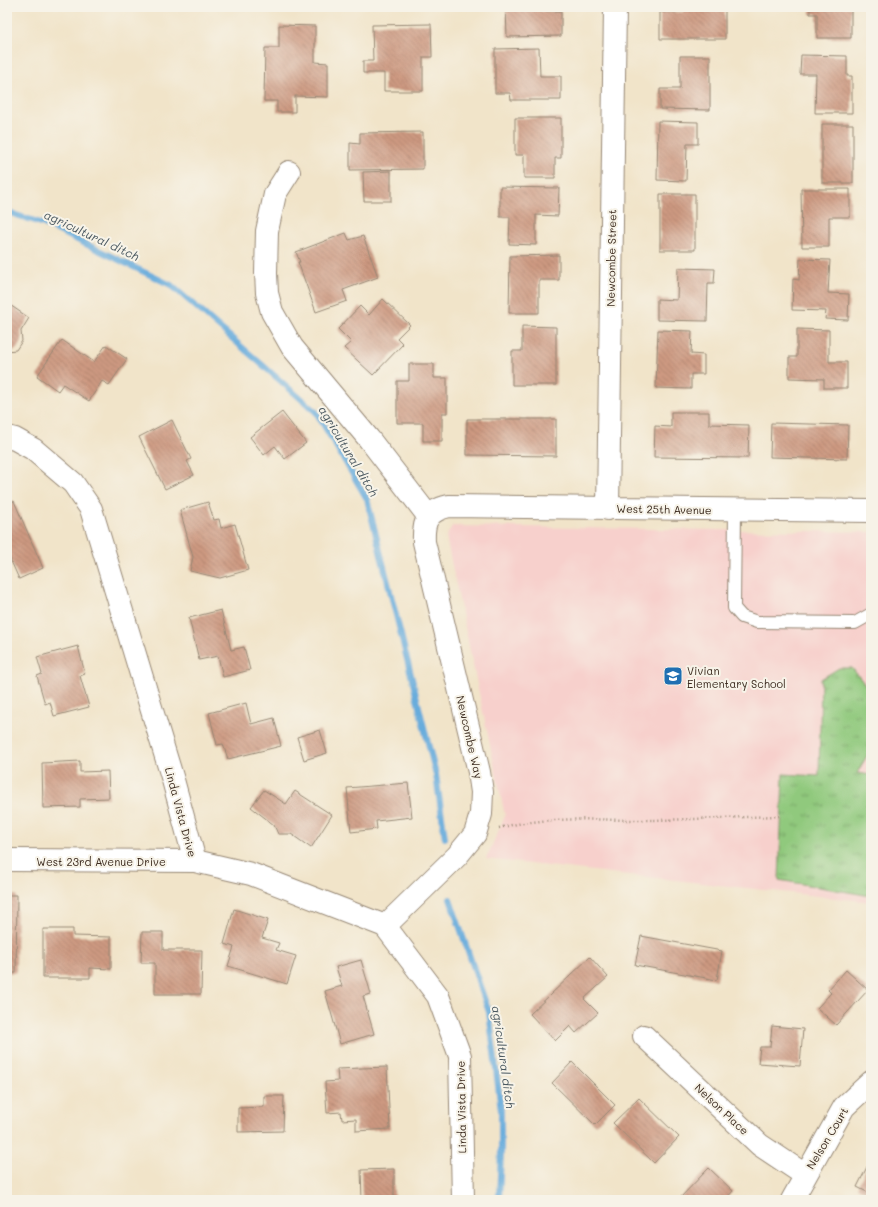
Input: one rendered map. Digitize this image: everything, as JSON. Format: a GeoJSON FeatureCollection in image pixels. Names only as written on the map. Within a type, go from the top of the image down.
{"type":"FeatureCollection","features":[{"type":"Feature","properties":{"kind":"street","name":"Newcombe Street"},"geometry":{"type":"LineString","coordinates":[[608,509],[615,7]]}},
{"type":"Feature","properties":{"kind":"street"},"geometry":{"type":"LineString","coordinates":[[289,172],[275,194],[267,231],[267,292],[272,312],[292,348],[370,439],[429,517]]}},
{"type":"Feature","properties":{"kind":"street","name":"Linda Vista Drive"},"geometry":{"type":"LineString","coordinates":[[7,437],[15,439],[33,449],[73,483],[91,508],[173,780],[195,861],[251,874],[385,926],[438,996],[460,1056],[463,1200]]}},
{"type":"Feature","properties":{"kind":"street","name":"West 25th Avenue"},"geometry":{"type":"LineString","coordinates":[[429,517],[440,508],[449,506],[871,511]]}},
{"type":"Feature","properties":{"kind":"street","name":"Newcombe Way"},"geometry":{"type":"LineString","coordinates":[[385,926],[457,856],[475,834],[481,814],[482,792],[479,772],[424,542],[423,528],[429,517]]}},
{"type":"Feature","properties":{"kind":"street","name":"West 23rd Avenue Drive"},"geometry":{"type":"LineString","coordinates":[[7,860],[195,861]]}},
{"type":"Feature","properties":{"kind":"street","name":"Nelson Place"},"geometry":{"type":"LineString","coordinates":[[644,1036],[760,1145],[805,1175]]}},
{"type":"Feature","properties":{"kind":"street","name":"Nelson Court"},"geometry":{"type":"LineString","coordinates":[[792,1200],[844,1107],[870,1083]]}},
{"type":"Feature","properties":{"kind":"lane"},"geometry":{"type":"LineString","coordinates":[[735,510],[734,608],[742,617],[757,622],[855,623],[871,614]]}},
{"type":"Feature","properties":{"kind":"path"},"geometry":{"type":"LineString","coordinates":[[496,828],[521,822],[546,820],[644,820],[782,816]]}},
{"type":"Feature","properties":{"kind":"shaded area","name":"Vivian Elementary School"},"geometry":{"type":"Polygon","coordinates":[[[452,526],[871,532],[871,902],[486,859],[505,816],[446,537],[452,526]]]}},
{"type":"Feature","properties":{"kind":"green space"},"geometry":{"type":"Polygon","coordinates":[[[839,668],[852,668],[871,692],[871,749],[857,773],[871,775],[871,896],[779,880],[783,774],[819,776],[821,679],[839,668]]]}},
{"type":"Feature","properties":{"kind":"building"},"geometry":{"type":"Polygon","coordinates":[[[506,7],[541,7],[541,11],[561,11],[561,36],[507,37],[506,7]]]}},
{"type":"Feature","properties":{"kind":"building"},"geometry":{"type":"Polygon","coordinates":[[[683,7],[725,7],[725,39],[660,39],[660,12],[683,12],[683,7]]]}},
{"type":"Feature","properties":{"kind":"building"},"geometry":{"type":"Polygon","coordinates":[[[810,7],[851,7],[851,38],[817,38],[817,14],[810,14],[810,7]]]}},
{"type":"Feature","properties":{"kind":"building"},"geometry":{"type":"Polygon","coordinates":[[[431,24],[432,57],[423,57],[423,91],[384,91],[384,73],[363,73],[363,61],[373,61],[372,25],[431,24]]]}},
{"type":"Feature","properties":{"kind":"building"},"geometry":{"type":"Polygon","coordinates":[[[279,25],[315,26],[315,62],[328,63],[328,97],[295,96],[295,112],[277,112],[277,101],[264,101],[265,48],[279,48],[279,25]]]}},
{"type":"Feature","properties":{"kind":"building"},"geometry":{"type":"Polygon","coordinates":[[[539,48],[540,76],[561,76],[561,100],[511,100],[510,93],[495,93],[495,49],[539,48]]]}},
{"type":"Feature","properties":{"kind":"building"},"geometry":{"type":"Polygon","coordinates":[[[801,55],[847,56],[847,76],[852,76],[852,113],[815,113],[816,74],[800,74],[801,55]]]}},
{"type":"Feature","properties":{"kind":"building"},"geometry":{"type":"Polygon","coordinates":[[[680,56],[710,56],[710,110],[660,109],[660,89],[680,89],[680,56]]]}},
{"type":"Feature","properties":{"kind":"building"},"geometry":{"type":"Polygon","coordinates":[[[515,118],[561,118],[561,158],[555,158],[555,178],[524,178],[524,155],[515,155],[515,118]]]}},
{"type":"Feature","properties":{"kind":"building"},"geometry":{"type":"Polygon","coordinates":[[[658,121],[698,122],[698,144],[687,144],[686,181],[657,180],[658,121]]]}},
{"type":"Feature","properties":{"kind":"building"},"geometry":{"type":"Polygon","coordinates":[[[822,124],[853,124],[853,183],[822,183],[822,124]]]}},
{"type":"Feature","properties":{"kind":"building"},"geometry":{"type":"Polygon","coordinates":[[[423,132],[423,169],[350,170],[350,143],[360,144],[360,133],[423,132]]]}},
{"type":"Feature","properties":{"kind":"building"},"geometry":{"type":"Polygon","coordinates":[[[391,171],[391,201],[364,201],[363,172],[391,171]]]}},
{"type":"Feature","properties":{"kind":"building"},"geometry":{"type":"Polygon","coordinates":[[[500,187],[559,188],[558,216],[536,215],[536,245],[509,244],[510,217],[500,217],[500,187]]]}},
{"type":"Feature","properties":{"kind":"building"},"geometry":{"type":"Polygon","coordinates":[[[801,189],[850,189],[850,217],[829,217],[829,247],[802,247],[801,189]]]}},
{"type":"Feature","properties":{"kind":"building"},"geometry":{"type":"Polygon","coordinates":[[[660,194],[695,194],[695,250],[660,250],[660,194]]]}},
{"type":"Feature","properties":{"kind":"building"},"geometry":{"type":"Polygon","coordinates":[[[346,233],[349,240],[363,236],[378,277],[343,290],[347,301],[316,312],[298,262],[300,262],[296,252],[346,233]]]}},
{"type":"Feature","properties":{"kind":"building"},"geometry":{"type":"Polygon","coordinates":[[[559,255],[559,280],[539,280],[539,313],[509,313],[510,256],[559,255]]]}},
{"type":"Feature","properties":{"kind":"building"},"geometry":{"type":"Polygon","coordinates":[[[800,259],[830,260],[828,293],[849,294],[848,320],[825,319],[826,311],[792,310],[793,279],[799,280],[800,259]]]}},
{"type":"Feature","properties":{"kind":"building"},"geometry":{"type":"Polygon","coordinates":[[[678,268],[715,269],[714,283],[708,283],[707,321],[657,320],[657,299],[677,300],[678,268]]]}},
{"type":"Feature","properties":{"kind":"building"},"geometry":{"type":"Polygon","coordinates":[[[383,299],[410,325],[397,338],[403,344],[373,375],[344,348],[351,342],[338,329],[360,306],[369,315],[383,299]]]}},
{"type":"Feature","properties":{"kind":"building"},"geometry":{"type":"Polygon","coordinates":[[[7,303],[29,318],[21,331],[22,341],[16,350],[7,351],[7,303]]]}},
{"type":"Feature","properties":{"kind":"building"},"geometry":{"type":"Polygon","coordinates":[[[522,326],[556,327],[556,385],[512,385],[512,351],[522,351],[522,326]]]}},
{"type":"Feature","properties":{"kind":"building"},"geometry":{"type":"Polygon","coordinates":[[[797,329],[829,330],[829,362],[847,362],[847,388],[824,388],[824,379],[789,378],[789,357],[797,357],[797,329]]]}},
{"type":"Feature","properties":{"kind":"building"},"geometry":{"type":"Polygon","coordinates":[[[658,330],[692,331],[691,354],[704,355],[704,374],[691,374],[691,389],[656,388],[658,330]]]}},
{"type":"Feature","properties":{"kind":"building"},"geometry":{"type":"Polygon","coordinates":[[[62,340],[94,362],[106,345],[127,359],[109,385],[102,381],[89,401],[63,384],[58,391],[37,376],[62,340]]]}},
{"type":"Feature","properties":{"kind":"building"},"geometry":{"type":"Polygon","coordinates":[[[409,364],[434,364],[434,378],[447,378],[447,413],[442,413],[442,441],[423,441],[423,423],[397,423],[397,381],[409,381],[409,364]]]}},
{"type":"Feature","properties":{"kind":"building"},"geometry":{"type":"Polygon","coordinates":[[[282,412],[306,443],[285,459],[275,446],[264,455],[250,437],[282,412]]]}},
{"type":"Feature","properties":{"kind":"building"},"geometry":{"type":"Polygon","coordinates":[[[671,412],[709,412],[709,424],[749,425],[748,458],[654,457],[655,426],[671,427],[671,412]]]}},
{"type":"Feature","properties":{"kind":"building"},"geometry":{"type":"Polygon","coordinates":[[[467,419],[556,419],[556,456],[467,455],[467,419]]]}},
{"type":"Feature","properties":{"kind":"building"},"geometry":{"type":"Polygon","coordinates":[[[172,420],[191,459],[187,461],[194,475],[165,489],[139,437],[172,420]]]}},
{"type":"Feature","properties":{"kind":"building"},"geometry":{"type":"Polygon","coordinates":[[[771,423],[848,425],[847,459],[770,457],[771,423]]]}},
{"type":"Feature","properties":{"kind":"building"},"geometry":{"type":"Polygon","coordinates":[[[14,501],[43,568],[19,579],[7,552],[7,504],[14,501]]]}},
{"type":"Feature","properties":{"kind":"building"},"geometry":{"type":"Polygon","coordinates":[[[208,502],[214,520],[219,519],[221,528],[235,524],[248,570],[220,578],[190,571],[193,557],[180,510],[208,502]]]}},
{"type":"Feature","properties":{"kind":"building"},"geometry":{"type":"Polygon","coordinates":[[[221,610],[231,650],[244,647],[250,670],[223,677],[218,656],[199,660],[189,618],[221,610]]]}},
{"type":"Feature","properties":{"kind":"building"},"geometry":{"type":"Polygon","coordinates":[[[78,646],[85,674],[80,676],[89,707],[54,716],[50,702],[45,704],[37,676],[42,674],[37,657],[78,646]]]}},
{"type":"Feature","properties":{"kind":"building"},"geometry":{"type":"Polygon","coordinates":[[[246,703],[251,724],[274,718],[281,746],[228,759],[223,744],[217,745],[209,713],[246,703]]]}},
{"type":"Feature","properties":{"kind":"building"},"geometry":{"type":"Polygon","coordinates":[[[320,730],[327,753],[304,760],[297,737],[320,730]]]}},
{"type":"Feature","properties":{"kind":"building"},"geometry":{"type":"Polygon","coordinates":[[[80,761],[80,772],[108,771],[109,798],[80,799],[80,807],[43,808],[42,763],[80,761]]]}},
{"type":"Feature","properties":{"kind":"building"},"geometry":{"type":"Polygon","coordinates":[[[408,783],[412,817],[376,821],[377,829],[351,832],[347,788],[408,783]]]}},
{"type":"Feature","properties":{"kind":"building"},"geometry":{"type":"Polygon","coordinates":[[[264,790],[286,804],[295,791],[332,815],[311,848],[291,834],[278,834],[274,825],[251,807],[264,790]]]}},
{"type":"Feature","properties":{"kind":"building"},"geometry":{"type":"Polygon","coordinates":[[[7,895],[17,895],[16,973],[7,973],[7,895]]]}},
{"type":"Feature","properties":{"kind":"building"},"geometry":{"type":"Polygon","coordinates":[[[234,909],[268,920],[262,938],[279,943],[276,950],[296,956],[287,984],[228,966],[234,947],[224,944],[234,909]]]}},
{"type":"Feature","properties":{"kind":"building"},"geometry":{"type":"Polygon","coordinates":[[[43,929],[73,929],[73,936],[111,937],[111,969],[90,968],[90,978],[43,978],[43,929]]]}},
{"type":"Feature","properties":{"kind":"building"},"geometry":{"type":"Polygon","coordinates":[[[142,932],[163,932],[163,950],[202,950],[201,994],[155,994],[155,963],[141,963],[142,932]]]}},
{"type":"Feature","properties":{"kind":"building"},"geometry":{"type":"Polygon","coordinates":[[[641,936],[722,951],[717,980],[635,965],[641,936]]]}},
{"type":"Feature","properties":{"kind":"building"},"geometry":{"type":"Polygon","coordinates":[[[590,957],[608,977],[584,999],[598,1013],[576,1033],[570,1026],[555,1041],[530,1014],[590,957]]]}},
{"type":"Feature","properties":{"kind":"building"},"geometry":{"type":"Polygon","coordinates":[[[361,960],[371,994],[363,996],[374,1034],[340,1044],[325,991],[342,986],[336,967],[361,960]]]}},
{"type":"Feature","properties":{"kind":"building"},"geometry":{"type":"Polygon","coordinates":[[[846,970],[868,990],[836,1025],[817,1008],[831,993],[828,990],[846,970]]]}},
{"type":"Feature","properties":{"kind":"building"},"geometry":{"type":"Polygon","coordinates":[[[772,1026],[803,1029],[800,1066],[758,1063],[760,1047],[770,1047],[772,1026]]]}},
{"type":"Feature","properties":{"kind":"building"},"geometry":{"type":"Polygon","coordinates":[[[572,1062],[615,1105],[595,1125],[552,1083],[572,1062]]]}},
{"type":"Feature","properties":{"kind":"building"},"geometry":{"type":"Polygon","coordinates":[[[387,1067],[390,1129],[356,1131],[356,1119],[342,1120],[341,1112],[327,1113],[325,1082],[338,1081],[337,1069],[387,1067]]]}},
{"type":"Feature","properties":{"kind":"building"},"geometry":{"type":"Polygon","coordinates":[[[264,1096],[284,1096],[283,1131],[238,1132],[238,1108],[264,1107],[264,1096]]]}},
{"type":"Feature","properties":{"kind":"building"},"geometry":{"type":"Polygon","coordinates":[[[639,1098],[679,1137],[654,1163],[613,1123],[639,1098]]]}},
{"type":"Feature","properties":{"kind":"building"},"geometry":{"type":"Polygon","coordinates":[[[869,1163],[871,1164],[871,1194],[857,1187],[869,1163]]]}},
{"type":"Feature","properties":{"kind":"building"},"geometry":{"type":"Polygon","coordinates":[[[709,1168],[733,1191],[725,1200],[678,1200],[709,1168]]]}},
{"type":"Feature","properties":{"kind":"building"},"geometry":{"type":"Polygon","coordinates":[[[394,1169],[394,1200],[362,1200],[361,1170],[394,1169]]]}},
{"type":"Feature","properties":{"kind":"waterway","name":"agricultural ditch"},"geometry":{"type":"LineString","coordinates":[[7,212],[44,224],[171,285],[316,412],[367,499],[436,775],[445,838]]}},
{"type":"Feature","properties":{"kind":"waterway","name":"agricultural ditch"},"geometry":{"type":"LineString","coordinates":[[450,899],[489,1012],[501,1110],[499,1200]]}},
{"type":"Feature","properties":{"kind":"place","name":"Vivian Elementary School"},"geometry":{"type":"Point","coordinates":[673,676]}}]}
